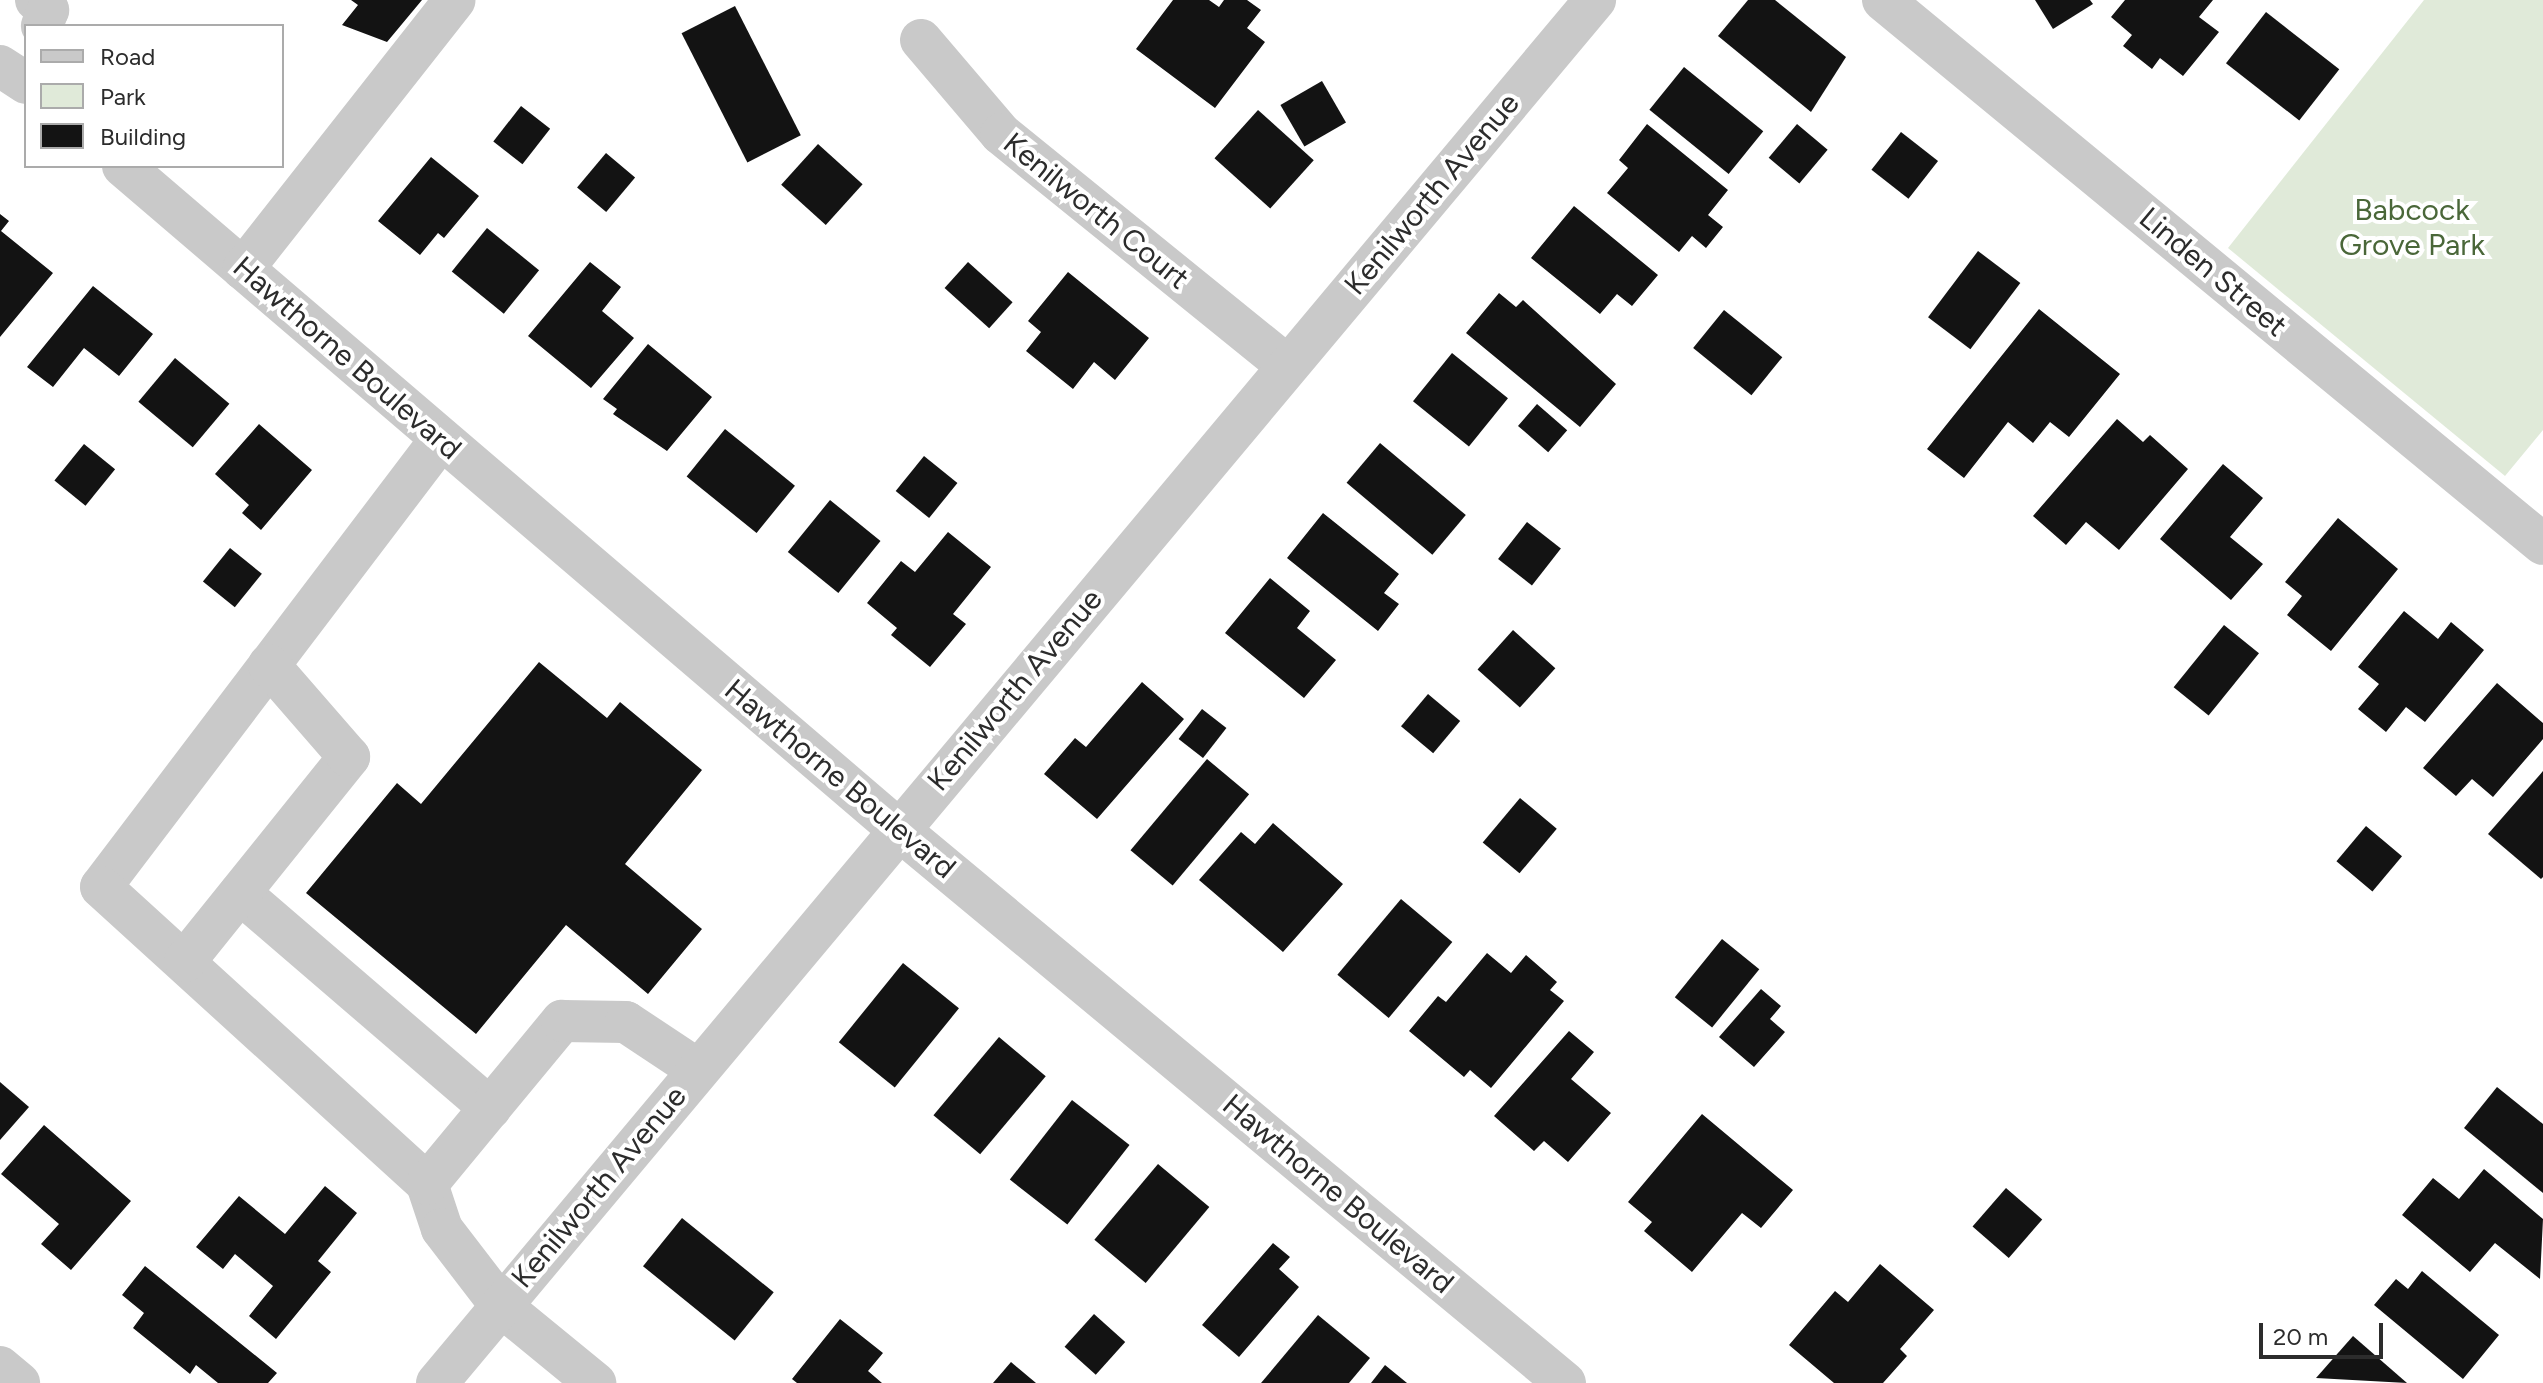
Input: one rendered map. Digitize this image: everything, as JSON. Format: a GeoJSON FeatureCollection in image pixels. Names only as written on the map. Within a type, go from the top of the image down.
{"type":"FeatureCollection","features":[{"type":"Feature","properties":{"kind":"street"},"geometry":{"type":"LineString","coordinates":[[36,0],[48,10],[43,24]]}},
{"type":"Feature","properties":{"kind":"street"},"geometry":{"type":"LineString","coordinates":[[243,269],[455,0]]}},
{"type":"Feature","properties":{"kind":"street","name":"Kenilworth Avenue"},"geometry":{"type":"LineString","coordinates":[[437,1383],[1595,0]]}},
{"type":"Feature","properties":{"kind":"street","name":"Linden Street"},"geometry":{"type":"LineString","coordinates":[[1883,0],[2543,544]]}},
{"type":"Feature","properties":{"kind":"street","name":"Kenilworth Court"},"geometry":{"type":"LineString","coordinates":[[921,40],[1001,134],[1287,366]]}},
{"type":"Feature","properties":{"kind":"street","name":"Hawthorne Boulevard"},"geometry":{"type":"LineString","coordinates":[[125,168],[898,829],[1565,1383]]}},
{"type":"Feature","properties":{"kind":"street"},"geometry":{"type":"LineString","coordinates":[[441,439],[101,887],[427,1184],[442,1229],[501,1306],[595,1383]]}},
{"type":"Feature","properties":{"kind":"street"},"geometry":{"type":"LineString","coordinates":[[185,961],[349,757],[269,665]]}},
{"type":"Feature","properties":{"kind":"street"},"geometry":{"type":"LineString","coordinates":[[240,893],[490,1108]]}},
{"type":"Feature","properties":{"kind":"street"},"geometry":{"type":"LineString","coordinates":[[427,1184],[562,1021],[626,1022],[697,1069]]}},
{"type":"Feature","properties":{"kind":"street"},"geometry":{"type":"LineString","coordinates":[[0,1367],[19,1383]]}},
{"type":"Feature","properties":{"kind":"green space","name":"Babcock Grove Park"},"geometry":{"type":"Polygon","coordinates":[[[2424,0],[2543,0],[2543,430],[2505,476],[2228,248],[2424,0]]]}},
{"type":"Feature","properties":{"kind":"building"},"geometry":{"type":"Polygon","coordinates":[[[351,0],[422,0],[387,42],[342,25],[358,5],[351,0]]]}},
{"type":"Feature","properties":{"kind":"building"},"geometry":{"type":"Polygon","coordinates":[[[1173,0],[1209,0],[1219,7],[1224,0],[1247,0],[1261,10],[1247,28],[1265,42],[1215,108],[1136,49],[1173,0]]]}},
{"type":"Feature","properties":{"kind":"building"},"geometry":{"type":"Polygon","coordinates":[[[1748,0],[1775,0],[1846,57],[1811,112],[1718,36],[1748,0]]]}},
{"type":"Feature","properties":{"kind":"building"},"geometry":{"type":"Polygon","coordinates":[[[2035,0],[2090,0],[2093,4],[2053,29],[2035,0]]]}},
{"type":"Feature","properties":{"kind":"building"},"geometry":{"type":"Polygon","coordinates":[[[2125,0],[2213,0],[2199,17],[2219,32],[2183,76],[2160,58],[2152,69],[2123,46],[2132,35],[2111,17],[2125,0]]]}},
{"type":"Feature","properties":{"kind":"building"},"geometry":{"type":"Polygon","coordinates":[[[735,6],[801,135],[747,162],[682,33],[735,6]]]}},
{"type":"Feature","properties":{"kind":"building"},"geometry":{"type":"Polygon","coordinates":[[[2266,12],[2339,69],[2299,120],[2226,63],[2266,12]]]}},
{"type":"Feature","properties":{"kind":"building"},"geometry":{"type":"Polygon","coordinates":[[[1684,67],[1763,131],[1729,174],[1649,110],[1684,67]]]}},
{"type":"Feature","properties":{"kind":"building"},"geometry":{"type":"Polygon","coordinates":[[[1322,81],[1346,123],[1304,147],[1280,105],[1322,81]]]}},
{"type":"Feature","properties":{"kind":"building"},"geometry":{"type":"Polygon","coordinates":[[[521,106],[550,129],[522,164],[493,141],[521,106]]]}},
{"type":"Feature","properties":{"kind":"building"},"geometry":{"type":"Polygon","coordinates":[[[1258,110],[1314,160],[1270,208],[1215,158],[1258,110]]]}},
{"type":"Feature","properties":{"kind":"building"},"geometry":{"type":"Polygon","coordinates":[[[1647,124],[1728,190],[1708,215],[1723,227],[1706,248],[1692,236],[1679,252],[1607,193],[1628,168],[1619,160],[1647,124]]]}},
{"type":"Feature","properties":{"kind":"building"},"geometry":{"type":"Polygon","coordinates":[[[1797,124],[1828,150],[1799,183],[1769,158],[1797,124]]]}},
{"type":"Feature","properties":{"kind":"building"},"geometry":{"type":"Polygon","coordinates":[[[1901,132],[1938,161],[1908,199],[1871,170],[1901,132]]]}},
{"type":"Feature","properties":{"kind":"building"},"geometry":{"type":"Polygon","coordinates":[[[818,144],[863,184],[826,225],[781,185],[818,144]]]}},
{"type":"Feature","properties":{"kind":"building"},"geometry":{"type":"Polygon","coordinates":[[[606,153],[635,177],[606,212],[577,187],[606,153]]]}},
{"type":"Feature","properties":{"kind":"building"},"geometry":{"type":"Polygon","coordinates":[[[431,157],[479,196],[444,238],[438,233],[420,255],[378,221],[431,157]]]}},
{"type":"Feature","properties":{"kind":"building"},"geometry":{"type":"Polygon","coordinates":[[[1574,206],[1658,275],[1632,306],[1617,294],[1600,314],[1531,258],[1574,206]]]}},
{"type":"Feature","properties":{"kind":"building"},"geometry":{"type":"Polygon","coordinates":[[[0,214],[9,221],[1,231],[53,273],[0,337],[0,214]]]}},
{"type":"Feature","properties":{"kind":"building"},"geometry":{"type":"Polygon","coordinates":[[[487,228],[539,270],[504,314],[452,272],[487,228]]]}},
{"type":"Feature","properties":{"kind":"building"},"geometry":{"type":"Polygon","coordinates":[[[1978,251],[2020,283],[1970,349],[1928,317],[1978,251]]]}},
{"type":"Feature","properties":{"kind":"building"},"geometry":{"type":"Polygon","coordinates":[[[590,262],[621,287],[602,311],[634,338],[591,388],[528,336],[590,262]]]}},
{"type":"Feature","properties":{"kind":"building"},"geometry":{"type":"Polygon","coordinates":[[[968,262],[1013,302],[989,328],[945,288],[968,262]]]}},
{"type":"Feature","properties":{"kind":"building"},"geometry":{"type":"Polygon","coordinates":[[[1068,272],[1149,338],[1115,380],[1094,362],[1073,389],[1026,351],[1041,332],[1028,321],[1068,272]]]}},
{"type":"Feature","properties":{"kind":"building"},"geometry":{"type":"Polygon","coordinates":[[[93,286],[153,334],[119,376],[84,348],[53,387],[27,367],[93,286]]]}},
{"type":"Feature","properties":{"kind":"building"},"geometry":{"type":"Polygon","coordinates":[[[1499,293],[1516,307],[1523,300],[1616,384],[1580,427],[1466,333],[1499,293]]]}},
{"type":"Feature","properties":{"kind":"building"},"geometry":{"type":"Polygon","coordinates":[[[2039,309],[2120,374],[2069,437],[2050,422],[2033,443],[2008,422],[1964,478],[1927,449],[2039,309]]]}},
{"type":"Feature","properties":{"kind":"building"},"geometry":{"type":"Polygon","coordinates":[[[1724,310],[1782,357],[1751,395],[1693,348],[1724,310]]]}},
{"type":"Feature","properties":{"kind":"building"},"geometry":{"type":"Polygon","coordinates":[[[648,344],[712,397],[667,451],[613,414],[617,409],[603,399],[648,344]]]}},
{"type":"Feature","properties":{"kind":"building"},"geometry":{"type":"Polygon","coordinates":[[[1452,353],[1508,398],[1469,446],[1413,401],[1452,353]]]}},
{"type":"Feature","properties":{"kind":"building"},"geometry":{"type":"Polygon","coordinates":[[[175,358],[229,404],[193,447],[138,402],[175,358]]]}},
{"type":"Feature","properties":{"kind":"building"},"geometry":{"type":"Polygon","coordinates":[[[1537,404],[1567,430],[1548,452],[1518,426],[1537,404]]]}},
{"type":"Feature","properties":{"kind":"building"},"geometry":{"type":"Polygon","coordinates":[[[2117,419],[2143,442],[2150,435],[2188,469],[2119,550],[2086,522],[2066,545],[2033,516],[2117,419]]]}},
{"type":"Feature","properties":{"kind":"building"},"geometry":{"type":"Polygon","coordinates":[[[259,424],[312,470],[261,530],[242,513],[249,505],[215,474],[259,424]]]}},
{"type":"Feature","properties":{"kind":"building"},"geometry":{"type":"Polygon","coordinates":[[[725,429],[795,486],[757,533],[687,476],[725,429]]]}},
{"type":"Feature","properties":{"kind":"building"},"geometry":{"type":"Polygon","coordinates":[[[1380,443],[1466,515],[1432,555],[1347,483],[1380,443]]]}},
{"type":"Feature","properties":{"kind":"building"},"geometry":{"type":"Polygon","coordinates":[[[84,444],[115,469],[86,506],[54,481],[84,444]]]}},
{"type":"Feature","properties":{"kind":"building"},"geometry":{"type":"Polygon","coordinates":[[[924,456],[957,483],[929,518],[896,491],[924,456]]]}},
{"type":"Feature","properties":{"kind":"building"},"geometry":{"type":"Polygon","coordinates":[[[2223,464],[2263,498],[2230,537],[2263,564],[2231,600],[2160,539],[2223,464]]]}},
{"type":"Feature","properties":{"kind":"building"},"geometry":{"type":"Polygon","coordinates":[[[830,500],[881,541],[838,593],[788,552],[830,500]]]}},
{"type":"Feature","properties":{"kind":"building"},"geometry":{"type":"Polygon","coordinates":[[[1323,513],[1399,574],[1384,593],[1399,604],[1378,631],[1287,558],[1323,513]]]}},
{"type":"Feature","properties":{"kind":"building"},"geometry":{"type":"Polygon","coordinates":[[[2338,518],[2398,569],[2331,651],[2287,615],[2302,596],[2285,582],[2338,518]]]}},
{"type":"Feature","properties":{"kind":"building"},"geometry":{"type":"Polygon","coordinates":[[[1527,522],[1561,548],[1532,586],[1498,559],[1527,522]]]}},
{"type":"Feature","properties":{"kind":"building"},"geometry":{"type":"Polygon","coordinates":[[[948,532],[991,567],[953,614],[966,624],[930,667],[891,635],[897,628],[867,603],[901,561],[915,572],[948,532]]]}},
{"type":"Feature","properties":{"kind":"building"},"geometry":{"type":"Polygon","coordinates":[[[230,548],[262,574],[235,607],[203,581],[230,548]]]}},
{"type":"Feature","properties":{"kind":"building"},"geometry":{"type":"Polygon","coordinates":[[[1270,578],[1310,611],[1297,628],[1336,660],[1304,698],[1225,633],[1270,578]]]}},
{"type":"Feature","properties":{"kind":"building"},"geometry":{"type":"Polygon","coordinates":[[[2404,611],[2438,639],[2451,622],[2484,650],[2425,722],[2406,707],[2386,732],[2358,709],[2379,684],[2358,667],[2404,611]]]}},
{"type":"Feature","properties":{"kind":"building"},"geometry":{"type":"Polygon","coordinates":[[[2224,625],[2259,653],[2209,715],[2174,687],[2224,625]]]}},
{"type":"Feature","properties":{"kind":"building"},"geometry":{"type":"Polygon","coordinates":[[[1513,630],[1555,668],[1520,708],[1478,669],[1513,630]]]}},
{"type":"Feature","properties":{"kind":"building"},"geometry":{"type":"Polygon","coordinates":[[[539,662],[607,718],[620,702],[702,770],[625,864],[702,929],[648,994],[566,925],[476,1034],[306,893],[397,783],[421,804],[539,662]]]}},
{"type":"Feature","properties":{"kind":"building"},"geometry":{"type":"Polygon","coordinates":[[[1142,682],[1184,719],[1097,819],[1044,774],[1075,738],[1086,747],[1142,682]]]}},
{"type":"Feature","properties":{"kind":"building"},"geometry":{"type":"Polygon","coordinates":[[[2497,683],[2543,723],[2543,739],[2493,797],[2472,779],[2456,796],[2423,768],[2497,683]]]}},
{"type":"Feature","properties":{"kind":"building"},"geometry":{"type":"Polygon","coordinates":[[[1428,694],[1460,721],[1433,753],[1401,726],[1428,694]]]}},
{"type":"Feature","properties":{"kind":"building"},"geometry":{"type":"Polygon","coordinates":[[[1202,709],[1226,728],[1203,758],[1179,739],[1202,709]]]}},
{"type":"Feature","properties":{"kind":"building"},"geometry":{"type":"Polygon","coordinates":[[[1207,759],[1249,794],[1173,886],[1131,850],[1207,759]]]}},
{"type":"Feature","properties":{"kind":"building"},"geometry":{"type":"Polygon","coordinates":[[[2543,771],[2543,877],[2541,879],[2488,834],[2543,771]]]}},
{"type":"Feature","properties":{"kind":"building"},"geometry":{"type":"Polygon","coordinates":[[[1520,798],[1557,829],[1519,873],[1483,842],[1520,798]]]}},
{"type":"Feature","properties":{"kind":"building"},"geometry":{"type":"Polygon","coordinates":[[[1273,823],[1343,884],[1283,952],[1199,880],[1241,832],[1255,844],[1273,823]]]}},
{"type":"Feature","properties":{"kind":"building"},"geometry":{"type":"Polygon","coordinates":[[[2366,826],[2402,856],[2372,891],[2336,861],[2366,826]]]}},
{"type":"Feature","properties":{"kind":"building"},"geometry":{"type":"Polygon","coordinates":[[[1401,899],[1452,942],[1389,1018],[1337,975],[1401,899]]]}},
{"type":"Feature","properties":{"kind":"building"},"geometry":{"type":"Polygon","coordinates":[[[1722,939],[1759,969],[1712,1027],[1675,997],[1722,939]]]}},
{"type":"Feature","properties":{"kind":"building"},"geometry":{"type":"Polygon","coordinates":[[[1487,953],[1511,973],[1526,955],[1557,982],[1550,990],[1564,1001],[1491,1088],[1470,1070],[1464,1077],[1409,1031],[1438,996],[1446,1002],[1487,953]]]}},
{"type":"Feature","properties":{"kind":"building"},"geometry":{"type":"Polygon","coordinates":[[[903,963],[959,1008],[895,1088],[839,1042],[903,963]]]}},
{"type":"Feature","properties":{"kind":"building"},"geometry":{"type":"Polygon","coordinates":[[[1761,989],[1781,1006],[1770,1019],[1785,1032],[1754,1067],[1719,1037],[1761,989]]]}},
{"type":"Feature","properties":{"kind":"building"},"geometry":{"type":"Polygon","coordinates":[[[1569,1031],[1594,1052],[1571,1079],[1611,1113],[1568,1162],[1544,1141],[1534,1151],[1494,1116],[1569,1031]]]}},
{"type":"Feature","properties":{"kind":"building"},"geometry":{"type":"Polygon","coordinates":[[[999,1037],[1046,1076],[980,1154],[933,1115],[999,1037]]]}},
{"type":"Feature","properties":{"kind":"building"},"geometry":{"type":"Polygon","coordinates":[[[0,1082],[29,1107],[0,1140],[0,1082]]]}},
{"type":"Feature","properties":{"kind":"building"},"geometry":{"type":"Polygon","coordinates":[[[2497,1087],[2543,1124],[2543,1193],[2464,1128],[2497,1087]]]}},
{"type":"Feature","properties":{"kind":"building"},"geometry":{"type":"Polygon","coordinates":[[[1072,1100],[1130,1145],[1067,1225],[1010,1180],[1072,1100]]]}},
{"type":"Feature","properties":{"kind":"building"},"geometry":{"type":"Polygon","coordinates":[[[1702,1114],[1793,1190],[1761,1228],[1742,1213],[1692,1272],[1644,1231],[1652,1222],[1628,1202],[1702,1114]]]}},
{"type":"Feature","properties":{"kind":"building"},"geometry":{"type":"Polygon","coordinates":[[[44,1125],[131,1201],[71,1270],[41,1244],[59,1224],[1,1174],[44,1125]]]}},
{"type":"Feature","properties":{"kind":"building"},"geometry":{"type":"Polygon","coordinates":[[[1158,1164],[1209,1207],[1146,1283],[1094,1240],[1158,1164]]]}},
{"type":"Feature","properties":{"kind":"building"},"geometry":{"type":"Polygon","coordinates":[[[2484,1169],[2543,1219],[2540,1279],[2495,1243],[2470,1272],[2402,1215],[2433,1178],[2459,1199],[2484,1169]]]}},
{"type":"Feature","properties":{"kind":"building"},"geometry":{"type":"Polygon","coordinates":[[[325,1186],[357,1213],[318,1261],[331,1272],[276,1339],[249,1316],[273,1286],[235,1254],[223,1269],[196,1247],[239,1196],[285,1234],[325,1186]]]}},
{"type":"Feature","properties":{"kind":"building"},"geometry":{"type":"Polygon","coordinates":[[[2006,1188],[2042,1219],[2009,1258],[1973,1226],[2006,1188]]]}},
{"type":"Feature","properties":{"kind":"building"},"geometry":{"type":"Polygon","coordinates":[[[682,1218],[774,1292],[735,1340],[643,1266],[682,1218]]]}},
{"type":"Feature","properties":{"kind":"building"},"geometry":{"type":"Polygon","coordinates":[[[1273,1243],[1290,1257],[1279,1269],[1299,1287],[1239,1357],[1202,1325],[1273,1243]]]}},
{"type":"Feature","properties":{"kind":"building"},"geometry":{"type":"Polygon","coordinates":[[[1880,1264],[1934,1310],[1900,1349],[1907,1356],[1883,1383],[1834,1383],[1789,1345],[1835,1291],[1848,1302],[1880,1264]]]}},
{"type":"Feature","properties":{"kind":"building"},"geometry":{"type":"Polygon","coordinates":[[[145,1266],[277,1373],[268,1383],[218,1383],[196,1365],[190,1374],[133,1328],[144,1313],[122,1295],[145,1266]]]}},
{"type":"Feature","properties":{"kind":"building"},"geometry":{"type":"Polygon","coordinates":[[[2422,1271],[2499,1335],[2463,1379],[2374,1305],[2396,1279],[2408,1289],[2422,1271]]]}},
{"type":"Feature","properties":{"kind":"building"},"geometry":{"type":"Polygon","coordinates":[[[1094,1314],[1125,1342],[1096,1375],[1065,1347],[1094,1314]]]}},
{"type":"Feature","properties":{"kind":"building"},"geometry":{"type":"Polygon","coordinates":[[[1318,1315],[1370,1358],[1349,1383],[1261,1383],[1318,1315]]]}},
{"type":"Feature","properties":{"kind":"building"},"geometry":{"type":"Polygon","coordinates":[[[840,1319],[883,1353],[868,1371],[882,1383],[797,1383],[792,1379],[840,1319]]]}},
{"type":"Feature","properties":{"kind":"building"},"geometry":{"type":"Polygon","coordinates":[[[2353,1336],[2407,1383],[2316,1378],[2353,1336]]]}},
{"type":"Feature","properties":{"kind":"building"},"geometry":{"type":"Polygon","coordinates":[[[1011,1362],[1036,1383],[993,1383],[1011,1362]]]}},
{"type":"Feature","properties":{"kind":"building"},"geometry":{"type":"Polygon","coordinates":[[[1385,1365],[1407,1383],[1371,1383],[1385,1365]]]}}]}
